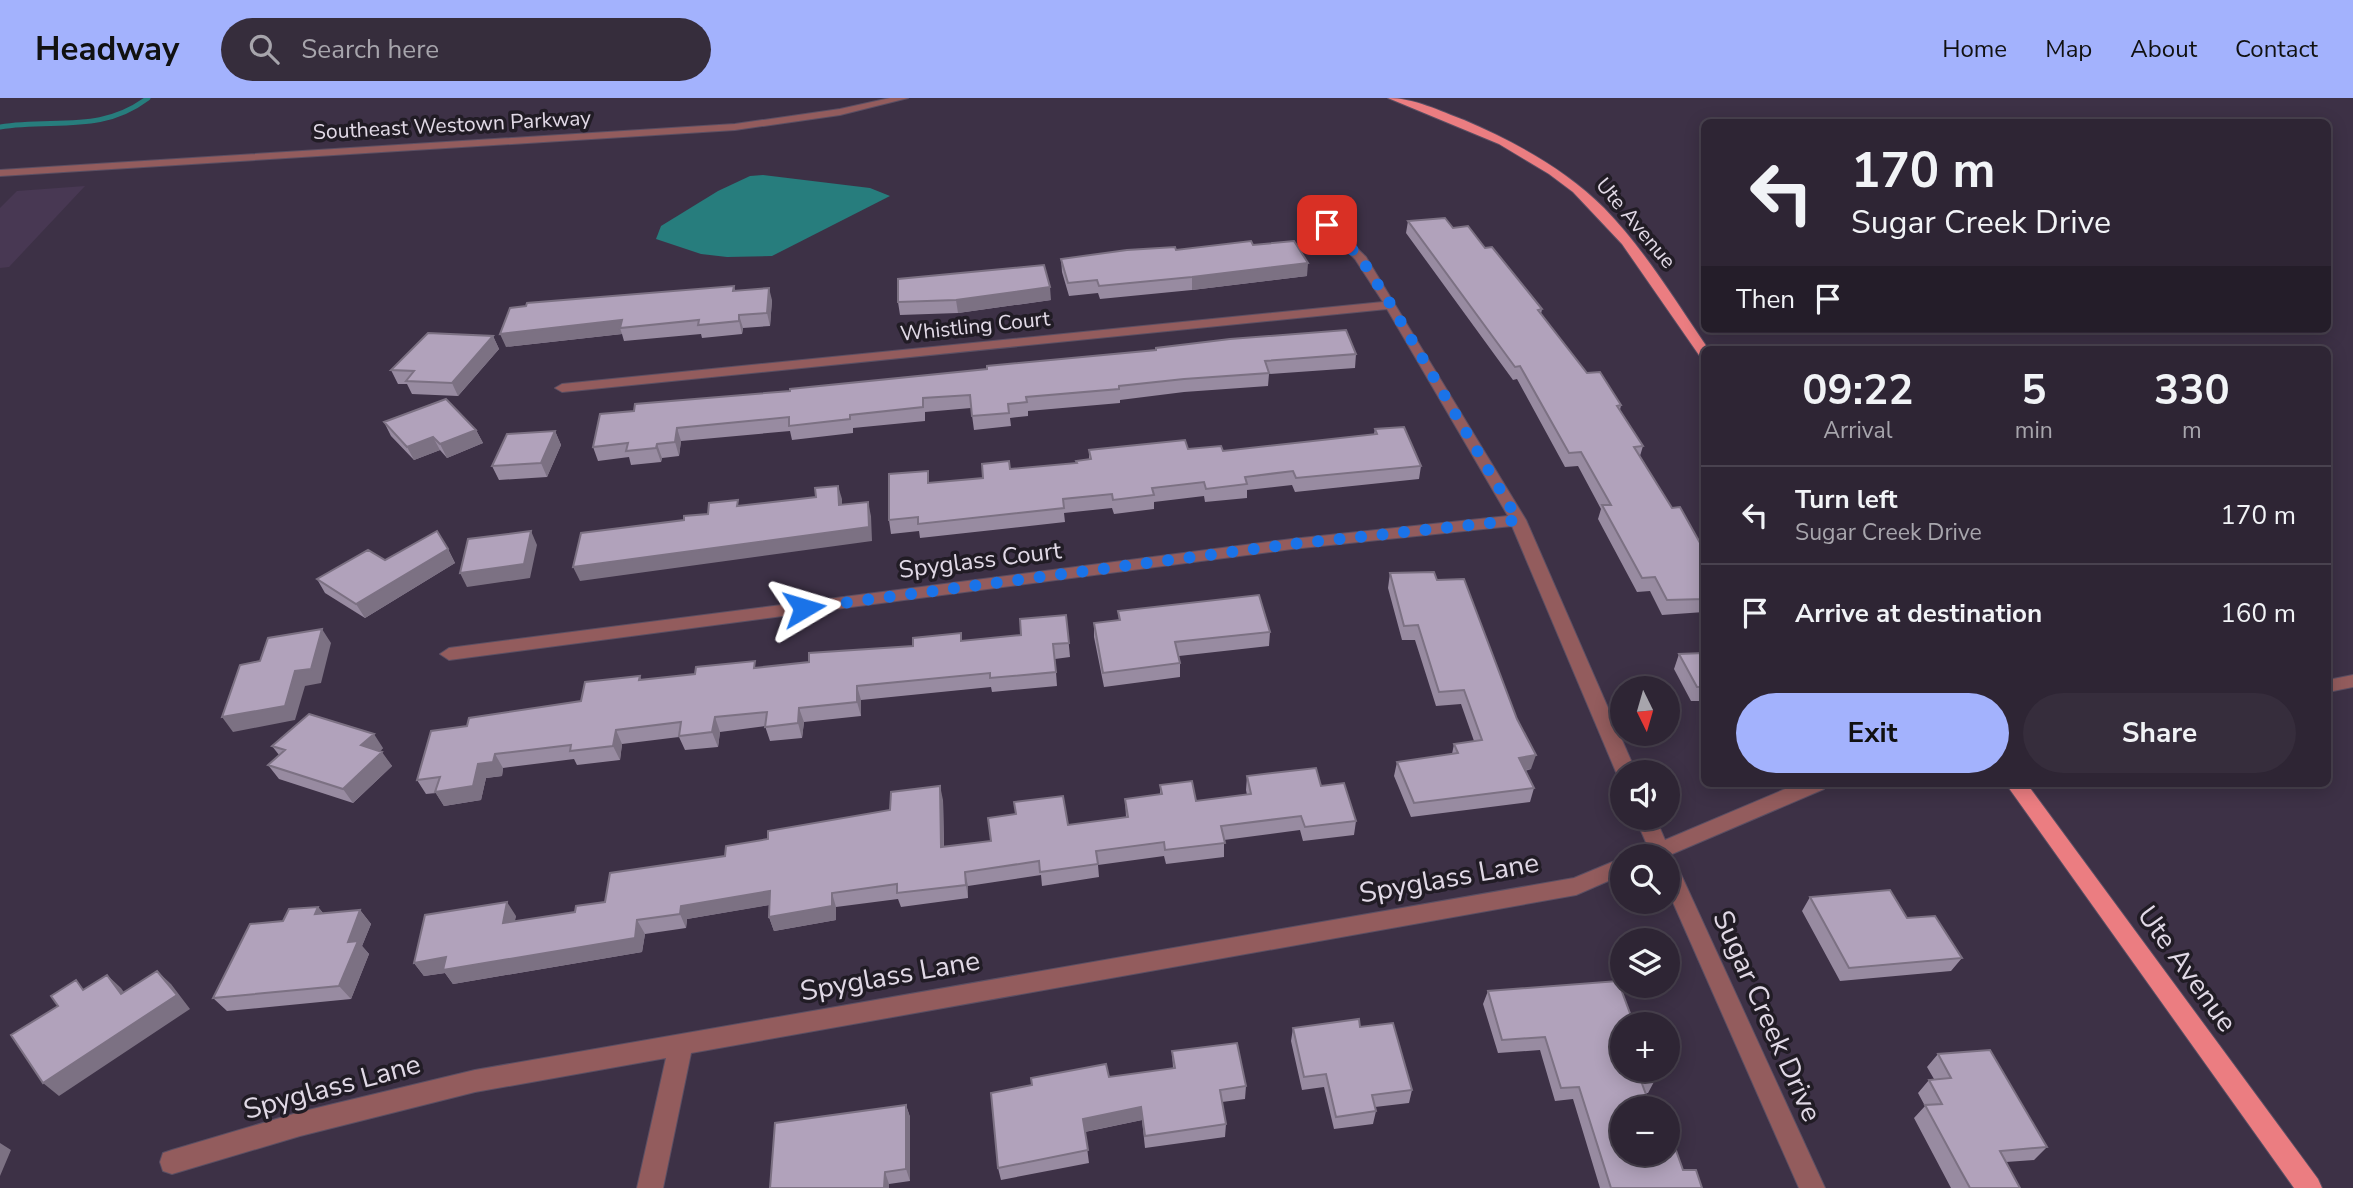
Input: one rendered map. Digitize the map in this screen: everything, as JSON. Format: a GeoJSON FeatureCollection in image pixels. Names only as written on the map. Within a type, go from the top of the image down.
{"type":"FeatureCollection","features":[{"type":"Feature","properties":{"kind":"main road","name":"Ute Avenue"},"geometry":{"type":"LineString","coordinates":[[1393,98],[1491,135],[1550,169],[1575,188],[1600,211],[1621,236],[1701,348]]}},
{"type":"Feature","properties":{"kind":"main road","name":"Ute Avenue"},"geometry":{"type":"LineString","coordinates":[[2018,787],[2309,1188]]}},
{"type":"Feature","properties":{"kind":"street","name":"Southeast Westown Parkway"},"geometry":{"type":"LineString","coordinates":[[0,173],[735,127],[840,112],[903,98]]}},
{"type":"Feature","properties":{"kind":"street"},"geometry":{"type":"LineString","coordinates":[[1327,225],[1360,257],[1518,520],[1621,760]]}},
{"type":"Feature","properties":{"kind":"street","name":"Whistling Court"},"geometry":{"type":"LineString","coordinates":[[562,388],[1391,305]]}},
{"type":"Feature","properties":{"kind":"street","name":"Spyglass Court"},"geometry":{"type":"LineString","coordinates":[[449,654],[1292,544],[1518,520]]}},
{"type":"Feature","properties":{"kind":"street"},"geometry":{"type":"LineString","coordinates":[[2331,685],[2353,681]]}},
{"type":"Feature","properties":{"kind":"street"},"geometry":{"type":"LineString","coordinates":[[1680,848],[1811,787]]}},
{"type":"Feature","properties":{"kind":"street","name":"Spyglass Lane"},"geometry":{"type":"LineString","coordinates":[[172,1162],[300,1124],[513,1074],[1576,886],[1610,871]]}},
{"type":"Feature","properties":{"kind":"street","name":"Sugar Creek Drive"},"geometry":{"type":"LineString","coordinates":[[1680,903],[1812,1188]]}},
{"type":"Feature","properties":{"kind":"street"},"geometry":{"type":"LineString","coordinates":[[650,1188],[681,1044]]}},
{"type":"Feature","properties":{"kind":"shaded area"},"geometry":{"type":"Polygon","coordinates":[[[763,175],[870,188],[890,196],[772,256],[727,257],[701,254],[656,239],[661,226],[718,191],[750,176],[763,175]]]}},
{"type":"Feature","properties":{"kind":"shaded area"},"geometry":{"type":"Polygon","coordinates":[[[85,186],[9,267],[0,268],[0,208],[17,191],[85,186]]]}},
{"type":"Feature","properties":{"kind":"building"},"geometry":{"type":"Polygon","coordinates":[[[1445,218],[1453,228],[1468,226],[1485,248],[1492,247],[1542,309],[1538,310],[1587,373],[1600,372],[1621,405],[1617,406],[1643,446],[1634,447],[1672,508],[1680,507],[1701,545],[1701,599],[1667,600],[1655,577],[1642,578],[1602,505],[1611,505],[1581,452],[1569,453],[1520,366],[1515,367],[1408,221],[1445,218]]]}},
{"type":"Feature","properties":{"kind":"building"},"geometry":{"type":"Polygon","coordinates":[[[1251,241],[1253,245],[1294,241],[1308,263],[1099,286],[1097,280],[1068,283],[1061,259],[1127,250],[1175,247],[1176,250],[1251,241]]]}},
{"type":"Feature","properties":{"kind":"building"},"geometry":{"type":"Polygon","coordinates":[[[1044,265],[1050,287],[956,300],[898,302],[898,279],[1044,265]]]}},
{"type":"Feature","properties":{"kind":"building"},"geometry":{"type":"Polygon","coordinates":[[[734,286],[733,291],[769,288],[767,313],[739,315],[739,321],[698,325],[699,320],[620,328],[622,320],[500,334],[510,308],[526,306],[527,303],[734,286]]]}},
{"type":"Feature","properties":{"kind":"building"},"geometry":{"type":"Polygon","coordinates":[[[1346,330],[1356,354],[1265,361],[1269,373],[1184,379],[1119,386],[1119,389],[1026,397],[1027,402],[1008,404],[1009,413],[972,416],[970,395],[923,398],[923,407],[850,415],[850,419],[789,426],[789,417],[677,428],[675,442],[657,444],[656,448],[626,451],[628,443],[593,447],[600,414],[634,411],[635,404],[790,391],[987,369],[987,366],[1156,350],[1230,339],[1346,330]]]}},
{"type":"Feature","properties":{"kind":"building"},"geometry":{"type":"Polygon","coordinates":[[[428,333],[493,336],[452,383],[406,381],[414,371],[391,370],[428,333]]]}},
{"type":"Feature","properties":{"kind":"building"},"geometry":{"type":"Polygon","coordinates":[[[446,399],[476,430],[440,444],[433,437],[407,447],[384,422],[446,399]]]}},
{"type":"Feature","properties":{"kind":"building"},"geometry":{"type":"Polygon","coordinates":[[[1404,427],[1421,466],[1296,478],[1293,471],[1245,477],[1247,484],[1206,489],[1204,482],[1152,488],[1154,495],[1113,500],[1112,494],[1063,499],[1064,508],[918,524],[918,517],[889,520],[889,474],[928,471],[928,483],[983,478],[982,464],[1009,461],[1010,469],[1077,463],[1076,461],[1091,459],[1089,450],[1185,440],[1188,449],[1221,446],[1223,451],[1377,434],[1375,429],[1404,427]]]}},
{"type":"Feature","properties":{"kind":"building"},"geometry":{"type":"Polygon","coordinates":[[[555,431],[541,463],[492,466],[507,434],[555,431]]]}},
{"type":"Feature","properties":{"kind":"building"},"geometry":{"type":"Polygon","coordinates":[[[838,486],[839,505],[868,502],[869,527],[573,567],[581,533],[684,520],[684,516],[708,514],[709,503],[738,500],[737,506],[816,497],[815,488],[838,486]]]}},
{"type":"Feature","properties":{"kind":"building"},"geometry":{"type":"Polygon","coordinates":[[[437,531],[448,549],[356,604],[317,579],[368,550],[385,560],[437,531]]]}},
{"type":"Feature","properties":{"kind":"building"},"geometry":{"type":"Polygon","coordinates":[[[531,531],[524,564],[460,573],[468,539],[531,531]]]}},
{"type":"Feature","properties":{"kind":"building"},"geometry":{"type":"Polygon","coordinates":[[[1434,572],[1437,580],[1464,579],[1517,719],[1536,755],[1519,758],[1534,788],[1414,803],[1397,762],[1458,753],[1454,744],[1482,740],[1464,690],[1439,692],[1418,625],[1404,626],[1390,573],[1434,572]]]}},
{"type":"Feature","properties":{"kind":"building"},"geometry":{"type":"Polygon","coordinates":[[[1259,595],[1270,632],[1175,642],[1180,663],[1103,673],[1094,623],[1120,620],[1118,611],[1259,595]]]}},
{"type":"Feature","properties":{"kind":"building"},"geometry":{"type":"Polygon","coordinates":[[[1066,615],[1069,643],[1053,644],[1056,672],[990,678],[990,673],[857,686],[857,702],[799,708],[798,723],[765,727],[767,712],[715,717],[712,732],[679,736],[681,722],[616,730],[613,746],[570,751],[571,745],[495,754],[493,762],[478,764],[473,786],[435,792],[440,777],[417,780],[431,731],[467,726],[469,718],[581,701],[585,682],[695,674],[696,667],[755,661],[754,668],[809,662],[809,653],[913,646],[913,638],[961,633],[961,641],[1021,635],[1020,619],[1066,615]]]}},
{"type":"Feature","properties":{"kind":"building"},"geometry":{"type":"Polygon","coordinates":[[[322,629],[311,669],[295,671],[285,706],[222,717],[240,665],[260,661],[268,638],[322,629]]]}},
{"type":"Feature","properties":{"kind":"building"},"geometry":{"type":"Polygon","coordinates":[[[1701,653],[1701,687],[1697,687],[1679,654],[1701,653]]]}},
{"type":"Feature","properties":{"kind":"building"},"geometry":{"type":"Polygon","coordinates":[[[309,714],[374,734],[361,745],[382,752],[343,789],[268,765],[285,750],[272,746],[309,714]]]}},
{"type":"Feature","properties":{"kind":"building"},"geometry":{"type":"Polygon","coordinates":[[[1316,768],[1321,786],[1344,783],[1356,821],[1305,827],[1301,816],[1221,826],[1225,843],[1165,850],[1164,842],[1096,851],[1098,864],[1040,872],[1039,861],[965,872],[966,885],[897,893],[897,884],[832,893],[832,906],[769,917],[770,891],[681,906],[680,914],[637,920],[635,938],[443,970],[446,957],[414,963],[425,915],[507,902],[503,923],[575,912],[576,906],[605,902],[610,873],[725,856],[726,846],[768,839],[768,831],[890,810],[891,792],[940,786],[941,847],[991,841],[988,818],[1016,814],[1014,802],[1063,796],[1068,825],[1128,817],[1125,799],[1162,794],[1160,785],[1192,781],[1196,801],[1251,794],[1247,776],[1316,768]]]}},
{"type":"Feature","properties":{"kind":"building"},"geometry":{"type":"Polygon","coordinates":[[[1890,890],[1907,918],[1935,916],[1962,958],[1849,968],[1810,897],[1890,890]]]}},
{"type":"Feature","properties":{"kind":"building"},"geometry":{"type":"Polygon","coordinates":[[[318,907],[315,914],[360,910],[348,942],[358,941],[339,986],[213,998],[250,924],[283,921],[289,909],[318,907]]]}},
{"type":"Feature","properties":{"kind":"building"},"geometry":{"type":"Polygon","coordinates":[[[157,971],[177,995],[43,1083],[11,1035],[58,1006],[51,996],[76,980],[83,990],[107,975],[121,994],[157,971]]]}},
{"type":"Feature","properties":{"kind":"building"},"geometry":{"type":"Polygon","coordinates":[[[1610,982],[1610,998],[1624,998],[1630,1012],[1610,1012],[1610,1082],[1641,1082],[1647,1096],[1610,1096],[1610,1166],[1680,1166],[1680,1162],[1683,1170],[1696,1170],[1702,1188],[1611,1188],[1579,1087],[1561,1088],[1545,1037],[1502,1040],[1488,991],[1610,982]]]}},
{"type":"Feature","properties":{"kind":"building"},"geometry":{"type":"Polygon","coordinates":[[[1359,1019],[1360,1027],[1393,1023],[1412,1090],[1372,1095],[1376,1111],[1336,1117],[1326,1074],[1304,1077],[1293,1028],[1359,1019]]]}},
{"type":"Feature","properties":{"kind":"building"},"geometry":{"type":"Polygon","coordinates":[[[1237,1043],[1246,1086],[1220,1090],[1226,1124],[1145,1136],[1141,1107],[1083,1119],[1088,1150],[998,1168],[991,1093],[1032,1085],[1031,1078],[1106,1064],[1109,1077],[1175,1068],[1172,1051],[1237,1043]]]}},
{"type":"Feature","properties":{"kind":"building"},"geometry":{"type":"Polygon","coordinates":[[[1990,1050],[2047,1147],[2000,1151],[2020,1188],[1970,1188],[1925,1105],[1942,1104],[1929,1080],[1951,1078],[1938,1054],[1990,1050]]]}},
{"type":"Feature","properties":{"kind":"building"},"geometry":{"type":"Polygon","coordinates":[[[906,1105],[906,1169],[885,1172],[884,1188],[770,1188],[775,1123],[906,1105]]]}},
{"type":"Feature","properties":{"kind":"waterway"},"geometry":{"type":"LineString","coordinates":[[0,127],[95,121],[130,109],[148,98]]}},
{"type":"Feature","properties":{"kind":"route"},"geometry":{"type":"LineString","coordinates":[[804,608],[1292,544],[1518,520],[1463,424],[1360,257],[1327,225]]}}]}
